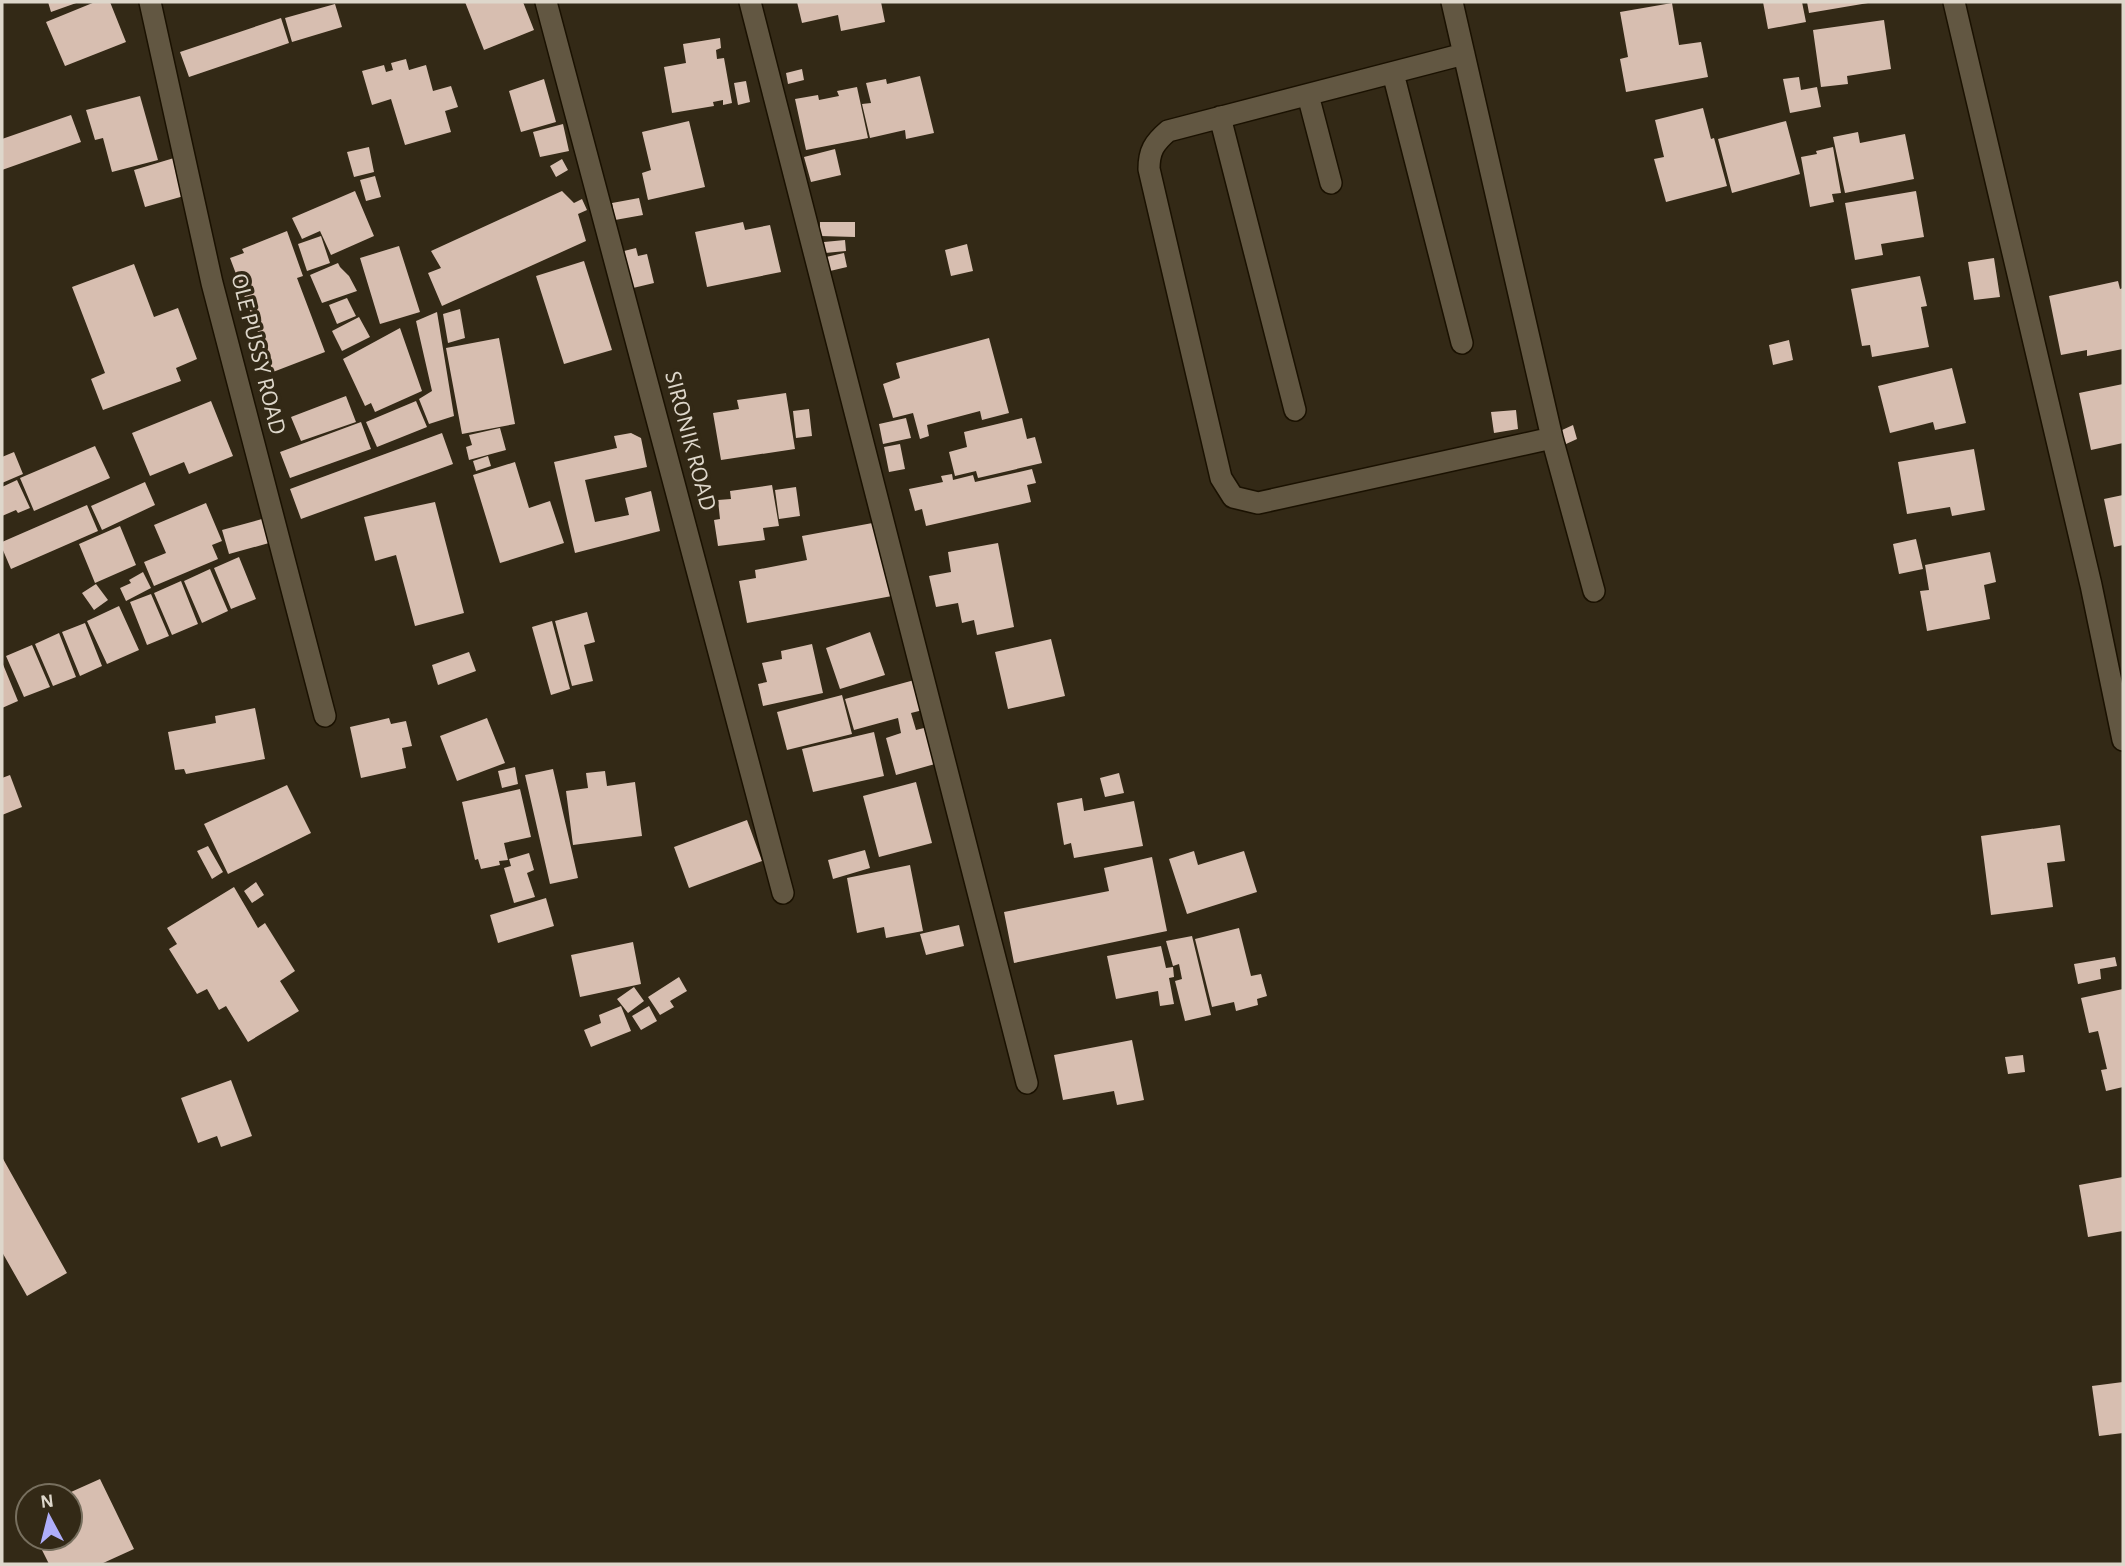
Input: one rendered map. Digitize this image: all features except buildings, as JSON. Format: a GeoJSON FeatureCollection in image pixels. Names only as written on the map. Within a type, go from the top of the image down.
{"type":"FeatureCollection","features":[{"type":"Feature","properties":{"kind":"street","name":"OLE PUSSY ROAD"},"geometry":{"type":"LineString","coordinates":[[150,2],[212,283],[325,716]]}},
{"type":"Feature","properties":{"kind":"street","name":"SIRONIK ROAD"},"geometry":{"type":"LineString","coordinates":[[546,2],[783,893]]}},
{"type":"Feature","properties":{"kind":"street"},"geometry":{"type":"LineString","coordinates":[[750,2],[1027,1083]]}},
{"type":"Feature","properties":{"kind":"street"},"geometry":{"type":"LineString","coordinates":[[1452,2],[1552,438],[1594,591]]}},
{"type":"Feature","properties":{"kind":"street"},"geometry":{"type":"LineString","coordinates":[[1954,2],[2091,585],[2123,740]]}},
{"type":"Feature","properties":{"kind":"street"},"geometry":{"type":"LineString","coordinates":[[1464,54],[1168,131],[1157,140],[1149,153],[1149,169],[1221,478],[1233,497],[1258,503],[1552,438]]}},
{"type":"Feature","properties":{"kind":"street"},"geometry":{"type":"LineString","coordinates":[[1393,73],[1462,343]]}},
{"type":"Feature","properties":{"kind":"street"},"geometry":{"type":"LineString","coordinates":[[1308,95],[1331,183]]}},
{"type":"Feature","properties":{"kind":"street"},"geometry":{"type":"LineString","coordinates":[[1220,117],[1294,411]]}}]}
